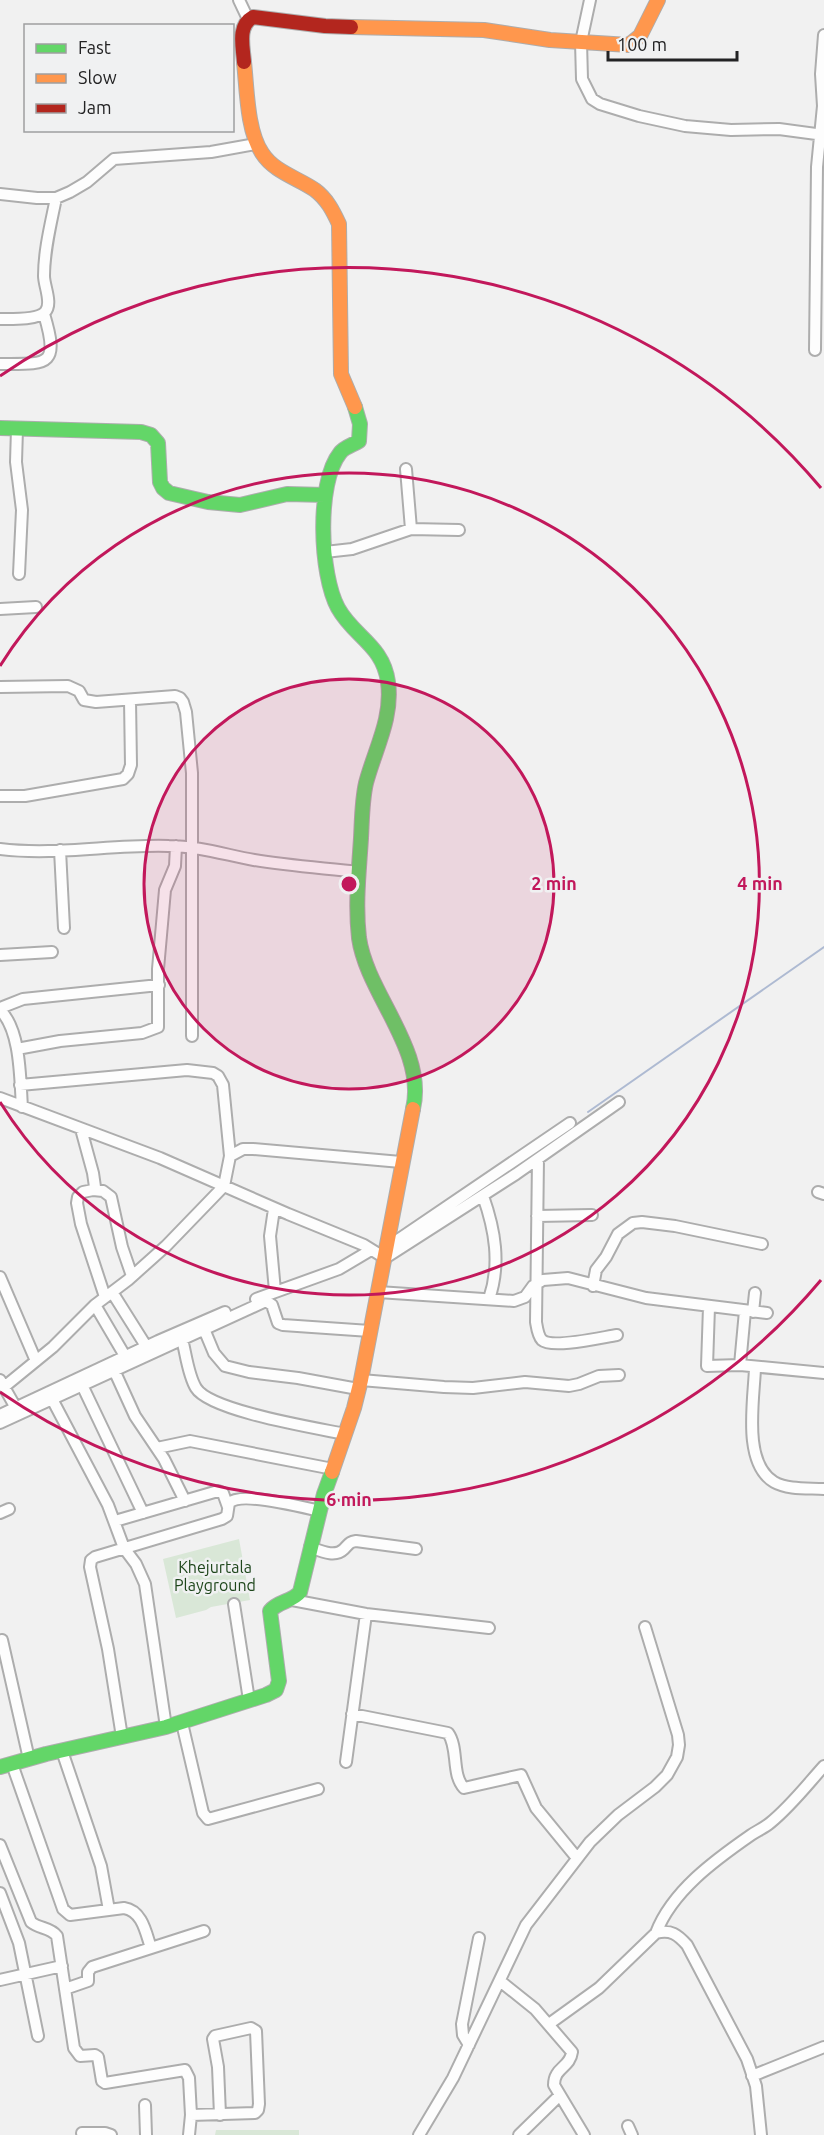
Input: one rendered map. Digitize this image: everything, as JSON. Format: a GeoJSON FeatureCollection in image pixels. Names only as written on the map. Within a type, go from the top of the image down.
{"type":"FeatureCollection","features":[{"type":"Feature","properties":{"kind":"street"},"geometry":{"type":"LineString","coordinates":[[239,0],[248,19]]}},
{"type":"Feature","properties":{"kind":"street"},"geometry":{"type":"LineString","coordinates":[[590,0],[581,42],[582,80],[592,99],[600,104],[639,116],[685,126],[731,130],[778,129],[822,135]]}},
{"type":"Feature","properties":{"kind":"street"},"geometry":{"type":"LineString","coordinates":[[292,1600],[300,1592],[320,1511],[354,1408],[414,1103],[414,1080],[399,1031],[365,962],[358,921],[359,872],[366,785],[389,715],[386,667],[381,656],[338,607],[328,580],[325,495],[339,454],[359,441],[361,435],[361,425],[341,374],[339,224],[334,211],[318,191],[274,165],[263,155],[256,144],[242,38],[243,28],[248,19],[253,17],[325,26],[483,30],[550,40],[629,45],[635,42],[646,29],[658,0]]}},
{"type":"Feature","properties":{"kind":"street"},"geometry":{"type":"LineString","coordinates":[[814,350],[817,167],[822,135],[821,74],[824,35]]}},
{"type":"Feature","properties":{"kind":"street"},"geometry":{"type":"LineString","coordinates":[[0,194],[56,198],[87,182],[114,159],[211,152],[256,144]]}},
{"type":"Feature","properties":{"kind":"street"},"geometry":{"type":"LineString","coordinates":[[0,364],[36,364],[46,361],[50,355],[52,346],[44,314],[49,303],[44,276],[56,198]]}},
{"type":"Feature","properties":{"kind":"street"},"geometry":{"type":"LineString","coordinates":[[0,319],[44,314]]}},
{"type":"Feature","properties":{"kind":"street"},"geometry":{"type":"LineString","coordinates":[[0,428],[151,434],[157,445],[160,482],[167,492],[184,497],[234,505],[251,504],[293,493],[325,495]]}},
{"type":"Feature","properties":{"kind":"street"},"geometry":{"type":"LineString","coordinates":[[17,429],[15,462],[22,510],[19,574]]}},
{"type":"Feature","properties":{"kind":"street"},"geometry":{"type":"LineString","coordinates":[[406,469],[411,529]]}},
{"type":"Feature","properties":{"kind":"street"},"geometry":{"type":"LineString","coordinates":[[326,552],[352,549],[411,529],[459,530]]}},
{"type":"Feature","properties":{"kind":"street"},"geometry":{"type":"LineString","coordinates":[[0,609],[36,607]]}},
{"type":"Feature","properties":{"kind":"street"},"geometry":{"type":"LineString","coordinates":[[0,687],[68,686],[79,691],[84,700],[88,702],[175,696],[183,702],[188,726],[192,773],[192,1036]]}},
{"type":"Feature","properties":{"kind":"street"},"geometry":{"type":"LineString","coordinates":[[0,796],[25,796],[123,779],[128,774],[131,765],[130,700]]}},
{"type":"Feature","properties":{"kind":"street"},"geometry":{"type":"LineString","coordinates":[[0,849],[22,851],[131,846],[193,847],[255,860],[359,872]]}},
{"type":"Feature","properties":{"kind":"street"},"geometry":{"type":"LineString","coordinates":[[17,1049],[60,1041],[155,1030],[160,1022],[159,986],[165,890],[175,866],[176,846]]}},
{"type":"Feature","properties":{"kind":"street"},"geometry":{"type":"LineString","coordinates":[[60,850],[64,928]]}},
{"type":"Feature","properties":{"kind":"street"},"geometry":{"type":"LineString","coordinates":[[0,955],[52,952]]}},
{"type":"Feature","properties":{"kind":"street"},"geometry":{"type":"LineString","coordinates":[[22,1107],[17,1049],[9,1023],[0,1009],[23,999],[159,986]]}},
{"type":"Feature","properties":{"kind":"street"},"geometry":{"type":"LineString","coordinates":[[16,1408],[2,1384],[36,1361],[63,1338],[95,1305],[166,1246],[224,1186],[230,1156],[224,1085],[213,1073],[187,1070],[145,1072],[20,1085]]}},
{"type":"Feature","properties":{"kind":"street"},"geometry":{"type":"LineString","coordinates":[[0,1098],[160,1158],[371,1250],[386,1253],[483,1196],[619,1102]]}},
{"type":"Feature","properties":{"kind":"street"},"geometry":{"type":"LineString","coordinates":[[386,1253],[570,1123]]}},
{"type":"Feature","properties":{"kind":"street"},"geometry":{"type":"LineString","coordinates":[[81,1129],[95,1180],[93,1190]]}},
{"type":"Feature","properties":{"kind":"street"},"geometry":{"type":"LineString","coordinates":[[230,1156],[243,1149],[254,1149],[401,1162]]}},
{"type":"Feature","properties":{"kind":"street"},"geometry":{"type":"LineString","coordinates":[[538,1159],[536,1322],[540,1337],[544,1342],[558,1344],[618,1335]]}},
{"type":"Feature","properties":{"kind":"street"},"geometry":{"type":"LineString","coordinates":[[132,1276],[122,1247],[111,1197],[104,1191],[83,1192],[78,1197],[77,1203],[81,1224],[109,1295],[146,1346]]}},
{"type":"Feature","properties":{"kind":"street"},"geometry":{"type":"LineString","coordinates":[[483,1196],[493,1227],[495,1243],[496,1268],[489,1299]]}},
{"type":"Feature","properties":{"kind":"street"},"geometry":{"type":"LineString","coordinates":[[274,1209],[270,1236],[275,1291]]}},
{"type":"Feature","properties":{"kind":"street"},"geometry":{"type":"LineString","coordinates":[[537,1216],[592,1215]]}},
{"type":"Feature","properties":{"kind":"street"},"geometry":{"type":"LineString","coordinates":[[593,1286],[596,1270],[618,1234],[633,1223],[675,1226],[762,1244]]}},
{"type":"Feature","properties":{"kind":"street"},"geometry":{"type":"LineString","coordinates":[[0,1415],[146,1346],[275,1291],[339,1269],[371,1250]]}},
{"type":"Feature","properties":{"kind":"street"},"geometry":{"type":"LineString","coordinates":[[0,1277],[36,1361]]}},
{"type":"Feature","properties":{"kind":"street"},"geometry":{"type":"LineString","coordinates":[[378,1292],[520,1300],[537,1283],[568,1278],[645,1298],[767,1313]]}},
{"type":"Feature","properties":{"kind":"street"},"geometry":{"type":"LineString","coordinates":[[740,1365],[749,1312],[755,1293]]}},
{"type":"Feature","properties":{"kind":"street"},"geometry":{"type":"LineString","coordinates":[[0,1423],[266,1301],[272,1305],[278,1323],[283,1325],[370,1331]]}},
{"type":"Feature","properties":{"kind":"street"},"geometry":{"type":"LineString","coordinates":[[95,1305],[125,1356]]}},
{"type":"Feature","properties":{"kind":"street"},"geometry":{"type":"LineString","coordinates":[[709,1307],[707,1366],[740,1365],[824,1373]]}},
{"type":"Feature","properties":{"kind":"street"},"geometry":{"type":"LineString","coordinates":[[204,1329],[214,1353],[225,1366],[249,1372],[298,1378],[359,1384],[473,1388],[525,1382],[568,1386],[599,1376],[619,1375]]}},
{"type":"Feature","properties":{"kind":"street"},"geometry":{"type":"LineString","coordinates":[[182,1339],[196,1388],[210,1399],[250,1413],[345,1434]]}},
{"type":"Feature","properties":{"kind":"street"},"geometry":{"type":"LineString","coordinates":[[755,1368],[752,1449],[759,1465],[772,1481],[788,1487],[824,1489]]}},
{"type":"Feature","properties":{"kind":"street"},"geometry":{"type":"LineString","coordinates":[[114,1370],[135,1416],[174,1476],[185,1501]]}},
{"type":"Feature","properties":{"kind":"street"},"geometry":{"type":"LineString","coordinates":[[82,1385],[143,1513]]}},
{"type":"Feature","properties":{"kind":"street"},"geometry":{"type":"LineString","coordinates":[[52,1399],[115,1521],[124,1548],[136,1564],[145,1584],[166,1727]]}},
{"type":"Feature","properties":{"kind":"street"},"geometry":{"type":"LineString","coordinates":[[157,1448],[190,1441],[333,1469]]}},
{"type":"Feature","properties":{"kind":"street"},"geometry":{"type":"LineString","coordinates":[[115,1521],[218,1491],[223,1493],[228,1506]]}},
{"type":"Feature","properties":{"kind":"street"},"geometry":{"type":"LineString","coordinates":[[122,1737],[108,1648],[90,1567],[92,1560],[95,1557],[222,1519],[227,1516],[228,1506],[232,1499],[243,1498],[320,1511]]}},
{"type":"Feature","properties":{"kind":"street"},"geometry":{"type":"LineString","coordinates":[[310,1547],[333,1553],[343,1550],[348,1544],[356,1541],[416,1549]]}},
{"type":"Feature","properties":{"kind":"street"},"geometry":{"type":"LineString","coordinates":[[151,1948],[137,1914],[131,1909],[70,1915],[63,1909],[6,1765],[182,1723],[276,1690],[279,1680],[270,1611],[276,1604],[292,1600],[366,1614],[489,1628]]}},
{"type":"Feature","properties":{"kind":"street"},"geometry":{"type":"LineString","coordinates":[[234,1604],[249,1700]]}},
{"type":"Feature","properties":{"kind":"street"},"geometry":{"type":"LineString","coordinates":[[346,1762],[366,1614]]}},
{"type":"Feature","properties":{"kind":"street"},"geometry":{"type":"LineString","coordinates":[[419,2135],[453,2078],[526,1925],[577,1858],[606,1826],[667,1775],[673,1767],[679,1745],[675,1723],[645,1627]]}},
{"type":"Feature","properties":{"kind":"street"},"geometry":{"type":"LineString","coordinates":[[2,1640],[29,1759]]}},
{"type":"Feature","properties":{"kind":"street"},"geometry":{"type":"LineString","coordinates":[[352,1714],[448,1733],[452,1741],[459,1782],[464,1788],[521,1775],[536,1808],[577,1858]]}},
{"type":"Feature","properties":{"kind":"street"},"geometry":{"type":"LineString","coordinates":[[182,1723],[203,1813],[208,1819],[318,1789]]}},
{"type":"Feature","properties":{"kind":"street"},"geometry":{"type":"LineString","coordinates":[[62,1751],[101,1866],[109,1910]]}},
{"type":"Feature","properties":{"kind":"street"},"geometry":{"type":"LineString","coordinates":[[549,2024],[599,1988],[656,1933],[662,1917],[695,1879],[771,1822],[824,1766]]}},
{"type":"Feature","properties":{"kind":"street"},"geometry":{"type":"LineString","coordinates":[[0,1845],[31,1922],[36,1927],[49,1929],[57,1936],[74,2048],[80,2056],[95,2055],[98,2057],[102,2081],[110,2084],[185,2070],[189,2078],[191,2115],[189,2135]]}},
{"type":"Feature","properties":{"kind":"street"},"geometry":{"type":"LineString","coordinates":[[0,1893],[13,1923],[27,1974],[38,2036]]}},
{"type":"Feature","properties":{"kind":"street"},"geometry":{"type":"LineString","coordinates":[[65,1989],[88,1981],[88,1972],[92,1967],[204,1931]]}},
{"type":"Feature","properties":{"kind":"street"},"geometry":{"type":"LineString","coordinates":[[656,1933],[665,1931],[677,1934],[687,1945],[740,2045],[752,2076],[760,2107],[761,2135]]}},
{"type":"Feature","properties":{"kind":"street"},"geometry":{"type":"LineString","coordinates":[[469,2045],[463,2036],[462,2024],[479,1938]]}},
{"type":"Feature","properties":{"kind":"street"},"geometry":{"type":"LineString","coordinates":[[0,1980],[62,1966]]}},
{"type":"Feature","properties":{"kind":"street"},"geometry":{"type":"LineString","coordinates":[[500,1981],[523,1998],[572,2052],[568,2063],[556,2072],[554,2085],[582,2134]]}},
{"type":"Feature","properties":{"kind":"street"},"geometry":{"type":"LineString","coordinates":[[191,2115],[220,2115],[250,2114],[258,2110],[258,2058],[254,2029],[215,2036],[213,2039],[218,2067],[220,2115]]}},
{"type":"Feature","properties":{"kind":"street"},"geometry":{"type":"LineString","coordinates":[[752,2076],[824,2047]]}},
{"type":"Feature","properties":{"kind":"street"},"geometry":{"type":"LineString","coordinates":[[519,2135],[559,2096]]}},
{"type":"Feature","properties":{"kind":"street"},"geometry":{"type":"LineString","coordinates":[[145,2105],[146,2135]]}},
{"type":"Feature","properties":{"kind":"street"},"geometry":{"type":"LineString","coordinates":[[82,2133],[111,2135]]}},
{"type":"Feature","properties":{"kind":"green space","name":"Khejurtala Playground"},"geometry":{"type":"Polygon","coordinates":[[[239,1539],[250,1600],[211,1607],[176,1618],[163,1559],[239,1539]]]}},
{"type":"Feature","properties":{"kind":"green space"},"geometry":{"type":"Polygon","coordinates":[[[216,2130],[299,2130],[299,2135],[215,2135],[216,2130]]]}},
{"type":"Feature","properties":{"kind":"waterway"},"geometry":{"type":"LineString","coordinates":[[588,1112],[824,947]]}},
{"type":"Feature","properties":{"kind":"traffic: fast"},"geometry":{"type":"LineString","coordinates":[[355,407],[360,424],[359,441],[340,453],[332,467],[327,485],[323,529],[324,552],[327,574],[338,608],[374,650],[385,669],[388,682],[386,721],[364,796],[357,913],[364,959],[412,1065],[415,1087],[413,1109]]}},
{"type":"Feature","properties":{"kind":"traffic: fast"},"geometry":{"type":"LineString","coordinates":[[0,428],[141,432],[151,435],[158,443],[160,482],[163,488],[169,493],[208,502],[240,505],[287,494],[325,495]]}},
{"type":"Feature","properties":{"kind":"traffic: fast"},"geometry":{"type":"LineString","coordinates":[[0,1767],[46,1754],[166,1727],[276,1690],[279,1681],[270,1611],[300,1592],[324,1494],[332,1472]]}},
{"type":"Feature","properties":{"kind":"traffic: slow"},"geometry":{"type":"LineString","coordinates":[[351,27],[484,30],[550,40],[629,45],[640,36],[658,0]]}},
{"type":"Feature","properties":{"kind":"traffic: slow"},"geometry":{"type":"LineString","coordinates":[[244,62],[253,133],[262,153],[273,165],[323,197],[339,224],[341,374],[355,407]]}},
{"type":"Feature","properties":{"kind":"traffic: slow"},"geometry":{"type":"LineString","coordinates":[[332,1472],[361,1380],[413,1109]]}},
{"type":"Feature","properties":{"kind":"traffic: jam"},"geometry":{"type":"LineString","coordinates":[[244,62],[243,31],[253,17],[351,27]]}}]}
